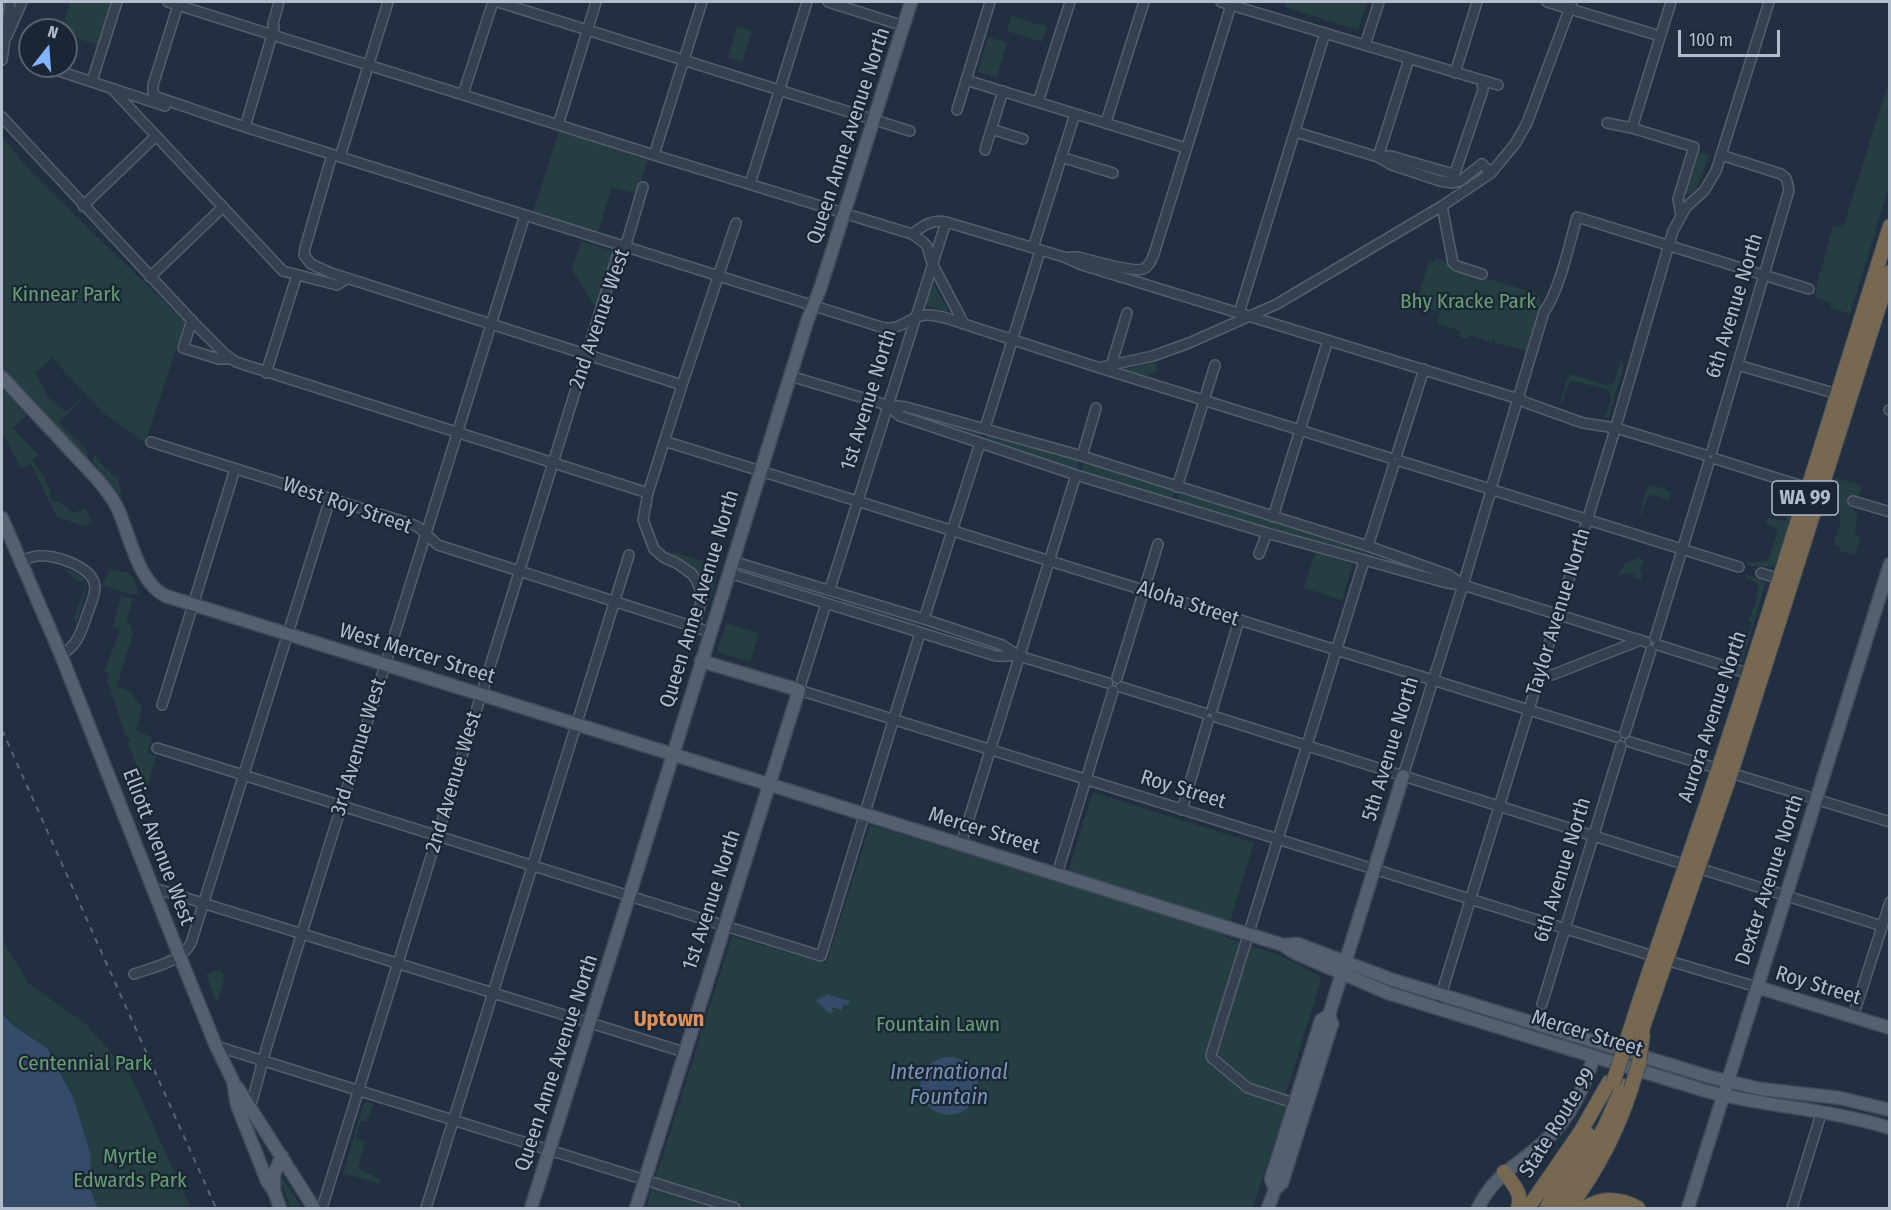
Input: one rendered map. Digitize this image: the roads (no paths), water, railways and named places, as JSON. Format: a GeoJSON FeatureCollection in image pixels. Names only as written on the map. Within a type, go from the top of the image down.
{"type":"FeatureCollection","features":[{"type":"Feature","properties":{"kind":"highway","name":"Aurora Avenue North"},"geometry":{"type":"LineString","coordinates":[[1725,771],[1750,674],[1890,226]]}},
{"type":"Feature","properties":{"kind":"highway","name":"Aurora Avenue North"},"geometry":{"type":"LineString","coordinates":[[1558,1204],[1604,1128],[1640,1031],[1660,958],[1725,771],[1890,272]]}},
{"type":"Feature","properties":{"kind":"highway","name":"Aurora Avenue North"},"geometry":{"type":"LineString","coordinates":[[1621,1058],[1640,1031]]}},
{"type":"Feature","properties":{"kind":"highway","name":"State Route 99"},"geometry":{"type":"LineString","coordinates":[[1528,1209],[1581,1131],[1619,1085],[1621,1058]]}},
{"type":"Feature","properties":{"kind":"highway"},"geometry":{"type":"LineString","coordinates":[[1504,1172],[1517,1188],[1520,1198],[1518,1209]]}},
{"type":"Feature","properties":{"kind":"highway"},"geometry":{"type":"LineString","coordinates":[[1585,1209],[1594,1203],[1608,1200],[1623,1201],[1638,1209]]}},
{"type":"Feature","properties":{"kind":"main road","name":"Queen Anne Avenue North"},"geometry":{"type":"LineString","coordinates":[[531,1209],[790,376],[911,2]]}},
{"type":"Feature","properties":{"kind":"main road","name":"West Mercer Street"},"geometry":{"type":"LineString","coordinates":[[2,377],[98,480],[111,497],[139,563],[152,586],[164,595],[673,754]]}},
{"type":"Feature","properties":{"kind":"main road","name":"Elliott Avenue West"},"geometry":{"type":"LineString","coordinates":[[2,518],[61,655],[180,957],[216,1046],[233,1081],[237,1105],[280,1209]]}},
{"type":"Feature","properties":{"kind":"main road","name":"Dexter Avenue North"},"geometry":{"type":"LineString","coordinates":[[1688,1209],[1890,564]]}},
{"type":"Feature","properties":{"kind":"main road","name":"Roy Street"},"geometry":{"type":"LineString","coordinates":[[701,661],[799,690]]}},
{"type":"Feature","properties":{"kind":"main road","name":"1st Avenue North"},"geometry":{"type":"LineString","coordinates":[[636,1209],[799,690]]}},
{"type":"Feature","properties":{"kind":"main road","name":"Mercer Street"},"geometry":{"type":"LineString","coordinates":[[673,754],[1249,934],[1283,945],[1294,953],[1487,1008],[1726,1082],[1770,1091],[1852,1100],[1890,1110]]}},
{"type":"Feature","properties":{"kind":"main road","name":"5th Avenue North"},"geometry":{"type":"LineString","coordinates":[[1268,1209],[1275,1189],[1282,1183],[1300,1105],[1332,1024],[1329,1016],[1403,776]]}},
{"type":"Feature","properties":{"kind":"main road","name":"Mercer Street"},"geometry":{"type":"LineString","coordinates":[[1344,968],[1388,993],[1722,1096],[1821,1111],[1890,1128]]}},
{"type":"Feature","properties":{"kind":"main road","name":"Roy Street"},"geometry":{"type":"LineString","coordinates":[[1756,987],[1890,1028]]}},
{"type":"Feature","properties":{"kind":"main road"},"geometry":{"type":"LineString","coordinates":[[1478,1209],[1487,1190],[1504,1172],[1546,1140],[1562,1122],[1583,1088],[1594,1056],[1592,1051],[1533,1032],[1487,1008]]}},
{"type":"Feature","properties":{"kind":"main road"},"geometry":{"type":"LineString","coordinates":[[233,1081],[314,1209]]}},
{"type":"Feature","properties":{"kind":"main road","name":"Elliott Avenue West"},"geometry":{"type":"LineString","coordinates":[[274,1191],[274,1174],[282,1156]]}},
{"type":"Feature","properties":{"kind":"street"},"geometry":{"type":"LineString","coordinates":[[2,60],[10,2]]}},
{"type":"Feature","properties":{"kind":"street"},"geometry":{"type":"LineString","coordinates":[[4,44],[22,2]]}},
{"type":"Feature","properties":{"kind":"street"},"geometry":{"type":"LineString","coordinates":[[92,81],[117,2]]}},
{"type":"Feature","properties":{"kind":"street"},"geometry":{"type":"LineString","coordinates":[[168,2],[179,3],[273,31],[368,65],[912,234],[927,246],[932,263],[964,324]]}},
{"type":"Feature","properties":{"kind":"street"},"geometry":{"type":"LineString","coordinates":[[245,127],[273,31],[277,25],[281,2]]}},
{"type":"Feature","properties":{"kind":"street"},"geometry":{"type":"LineString","coordinates":[[388,2],[304,248],[304,255],[311,264],[348,278],[682,385]]}},
{"type":"Feature","properties":{"kind":"street"},"geometry":{"type":"LineString","coordinates":[[463,94],[493,2]]}},
{"type":"Feature","properties":{"kind":"street"},"geometry":{"type":"LineString","coordinates":[[498,2],[910,131]]}},
{"type":"Feature","properties":{"kind":"street"},"geometry":{"type":"LineString","coordinates":[[558,125],[596,2]]}},
{"type":"Feature","properties":{"kind":"street"},"geometry":{"type":"LineString","coordinates":[[654,155],[702,2]]}},
{"type":"Feature","properties":{"kind":"street"},"geometry":{"type":"LineString","coordinates":[[750,184],[807,2]]}},
{"type":"Feature","properties":{"kind":"street"},"geometry":{"type":"LineString","coordinates":[[828,2],[904,26]]}},
{"type":"Feature","properties":{"kind":"street"},"geometry":{"type":"LineString","coordinates":[[957,110],[990,2]]}},
{"type":"Feature","properties":{"kind":"street"},"geometry":{"type":"LineString","coordinates":[[1038,102],[1070,2]]}},
{"type":"Feature","properties":{"kind":"street"},"geometry":{"type":"LineString","coordinates":[[1106,122],[1144,2]]}},
{"type":"Feature","properties":{"kind":"street"},"geometry":{"type":"LineString","coordinates":[[1221,2],[1498,85]]}},
{"type":"Feature","properties":{"kind":"street"},"geometry":{"type":"LineString","coordinates":[[1365,45],[1379,2]]}},
{"type":"Feature","properties":{"kind":"street"},"geometry":{"type":"LineString","coordinates":[[1455,73],[1477,2]]}},
{"type":"Feature","properties":{"kind":"street"},"geometry":{"type":"LineString","coordinates":[[1547,2],[1571,5],[1660,36]]}},
{"type":"Feature","properties":{"kind":"street"},"geometry":{"type":"LineString","coordinates":[[1607,123],[1632,128],[1671,2]]}},
{"type":"Feature","properties":{"kind":"street","name":"Taylor Avenue North"},"geometry":{"type":"LineString","coordinates":[[1437,1008],[1616,428],[1668,246],[1681,216],[1711,181],[1769,2]]}},
{"type":"Feature","properties":{"kind":"street"},"geometry":{"type":"LineString","coordinates":[[179,3],[153,85],[153,93],[157,97],[336,156],[890,329],[924,315],[933,315],[1739,567]]}},
{"type":"Feature","properties":{"kind":"street"},"geometry":{"type":"LineString","coordinates":[[1064,257],[1078,257],[1130,269],[1141,270],[1149,265],[1231,4]]}},
{"type":"Feature","properties":{"kind":"street"},"geometry":{"type":"LineString","coordinates":[[1100,368],[1153,356],[1190,343],[1277,304],[1442,206],[1491,173],[1515,144],[1527,123],[1571,5]]}},
{"type":"Feature","properties":{"kind":"street"},"geometry":{"type":"LineString","coordinates":[[1239,313],[1325,33]]}},
{"type":"Feature","properties":{"kind":"street"},"geometry":{"type":"LineString","coordinates":[[1378,158],[1409,59]]}},
{"type":"Feature","properties":{"kind":"street"},"geometry":{"type":"LineString","coordinates":[[78,77],[234,127],[245,127]]}},
{"type":"Feature","properties":{"kind":"street"},"geometry":{"type":"LineString","coordinates":[[966,80],[1186,148]]}},
{"type":"Feature","properties":{"kind":"street"},"geometry":{"type":"LineString","coordinates":[[1378,158],[1391,156],[1453,174],[1456,171],[1483,90],[1482,81]]}},
{"type":"Feature","properties":{"kind":"street"},"geometry":{"type":"LineString","coordinates":[[112,89],[283,271],[337,285],[348,278]]}},
{"type":"Feature","properties":{"kind":"street"},"geometry":{"type":"LineString","coordinates":[[985,150],[1003,91]]}},
{"type":"Feature","properties":{"kind":"street"},"geometry":{"type":"LineString","coordinates":[[985,428],[1013,340],[1061,157],[1075,114]]}},
{"type":"Feature","properties":{"kind":"street"},"geometry":{"type":"LineString","coordinates":[[2,117],[83,206],[230,359],[266,373],[648,493]]}},
{"type":"Feature","properties":{"kind":"street","name":"Taylor Avenue North"},"geometry":{"type":"LineString","coordinates":[[1632,128],[1694,147],[1678,199],[1681,216]]}},
{"type":"Feature","properties":{"kind":"street"},"geometry":{"type":"LineString","coordinates":[[991,129],[1023,139]]}},
{"type":"Feature","properties":{"kind":"street"},"geometry":{"type":"LineString","coordinates":[[1296,132],[1378,158],[1440,182],[1460,181],[1482,164],[1491,173]]}},
{"type":"Feature","properties":{"kind":"street"},"geometry":{"type":"LineString","coordinates":[[83,206],[156,136]]}},
{"type":"Feature","properties":{"kind":"street","name":"6th Avenue North"},"geometry":{"type":"LineString","coordinates":[[1542,1004],[1650,643],[1683,549],[1788,194],[1786,178],[1781,174],[1721,155]]}},
{"type":"Feature","properties":{"kind":"street"},"geometry":{"type":"LineString","coordinates":[[1061,157],[1113,173]]}},
{"type":"Feature","properties":{"kind":"street","name":"2nd Avenue West"},"geometry":{"type":"LineString","coordinates":[[322,1209],[587,354],[620,250],[627,241],[644,187]]}},
{"type":"Feature","properties":{"kind":"street"},"geometry":{"type":"LineString","coordinates":[[1442,206],[1453,263],[1482,274]]}},
{"type":"Feature","properties":{"kind":"street"},"geometry":{"type":"LineString","coordinates":[[150,277],[223,207]]}},
{"type":"Feature","properties":{"kind":"street","name":"3rd Avenue West"},"geometry":{"type":"LineString","coordinates":[[249,1108],[525,215]]}},
{"type":"Feature","properties":{"kind":"street","name":"5th Avenue North"},"geometry":{"type":"LineString","coordinates":[[1403,776],[1463,585],[1544,312],[1556,286],[1577,217],[1668,246]]}},
{"type":"Feature","properties":{"kind":"street"},"geometry":{"type":"LineString","coordinates":[[912,234],[927,222],[946,222],[1424,369],[1519,399],[1583,423],[1616,428],[1808,488]]}},
{"type":"Feature","properties":{"kind":"street","name":"1st Avenue North"},"geometry":{"type":"LineString","coordinates":[[830,589],[946,222]]}},
{"type":"Feature","properties":{"kind":"street"},"geometry":{"type":"LineString","coordinates":[[694,627],[701,603],[700,589],[692,574],[654,549],[643,520],[648,493],[664,441],[736,223]]}},
{"type":"Feature","properties":{"kind":"street"},"geometry":{"type":"LineString","coordinates":[[1668,246],[1809,289]]}},
{"type":"Feature","properties":{"kind":"street"},"geometry":{"type":"LineString","coordinates":[[266,373],[297,275]]}},
{"type":"Feature","properties":{"kind":"street"},"geometry":{"type":"LineString","coordinates":[[1111,366],[1127,313]]}},
{"type":"Feature","properties":{"kind":"street"},"geometry":{"type":"LineString","coordinates":[[192,320],[183,348],[219,359],[230,359]]}},
{"type":"Feature","properties":{"kind":"street"},"geometry":{"type":"LineString","coordinates":[[1273,517],[1328,340]]}},
{"type":"Feature","properties":{"kind":"street"},"geometry":{"type":"LineString","coordinates":[[1177,487],[1215,364]]}},
{"type":"Feature","properties":{"kind":"street"},"geometry":{"type":"LineString","coordinates":[[1738,365],[1838,394]]}},
{"type":"Feature","properties":{"kind":"street"},"geometry":{"type":"LineString","coordinates":[[1368,546],[1424,369]]}},
{"type":"Feature","properties":{"kind":"street"},"geometry":{"type":"LineString","coordinates":[[790,376],[887,405],[906,407],[1082,456],[1368,546],[1449,576],[1463,585]]}},
{"type":"Feature","properties":{"kind":"street"},"geometry":{"type":"LineString","coordinates":[[887,405],[900,416],[1076,475],[1364,561],[1447,583],[1463,585],[1750,674]]}},
{"type":"Feature","properties":{"kind":"street"},"geometry":{"type":"LineString","coordinates":[[1082,456],[1096,408]]}},
{"type":"Feature","properties":{"kind":"street","name":"Aloha Street"},"geometry":{"type":"LineString","coordinates":[[664,441],[1890,822]]}},
{"type":"Feature","properties":{"kind":"street","name":"West Roy Street"},"geometry":{"type":"LineString","coordinates":[[151,442],[411,524],[438,545],[710,632]]}},
{"type":"Feature","properties":{"kind":"street"},"geometry":{"type":"LineString","coordinates":[[924,619],[980,443]]}},
{"type":"Feature","properties":{"kind":"street"},"geometry":{"type":"LineString","coordinates":[[162,705],[235,468]]}},
{"type":"Feature","properties":{"kind":"street"},"geometry":{"type":"LineString","coordinates":[[961,844],[1076,475]]}},
{"type":"Feature","properties":{"kind":"street"},"geometry":{"type":"LineString","coordinates":[[135,974],[180,957],[187,952],[191,943],[330,499]]}},
{"type":"Feature","properties":{"kind":"street"},"geometry":{"type":"LineString","coordinates":[[1853,501],[1890,512]]}},
{"type":"Feature","properties":{"kind":"street"},"geometry":{"type":"LineString","coordinates":[[1259,554],[1267,533]]}},
{"type":"Feature","properties":{"kind":"street"},"geometry":{"type":"LineString","coordinates":[[1057,874],[1158,544]]}},
{"type":"Feature","properties":{"kind":"street"},"geometry":{"type":"LineString","coordinates":[[426,1209],[629,555]]}},
{"type":"Feature","properties":{"kind":"street"},"geometry":{"type":"LineString","coordinates":[[21,561],[37,556],[55,558],[82,567],[89,572],[94,584],[93,596],[80,635],[75,644],[61,655]]}},
{"type":"Feature","properties":{"kind":"street"},"geometry":{"type":"LineString","coordinates":[[1300,1105],[1248,1088],[1212,1058],[1364,561]]}},
{"type":"Feature","properties":{"kind":"street"},"geometry":{"type":"LineString","coordinates":[[731,567],[830,589],[1002,645],[1019,656],[1882,926]]}},
{"type":"Feature","properties":{"kind":"street"},"geometry":{"type":"LineString","coordinates":[[731,567],[826,603],[920,633],[996,656],[1019,656]]}},
{"type":"Feature","properties":{"kind":"street"},"geometry":{"type":"LineString","coordinates":[[1761,573],[1780,579]]}},
{"type":"Feature","properties":{"kind":"street","name":"1st Avenue North"},"geometry":{"type":"LineString","coordinates":[[799,690],[826,603]]}},
{"type":"Feature","properties":{"kind":"street"},"geometry":{"type":"LineString","coordinates":[[1182,810],[1239,620]]}},
{"type":"Feature","properties":{"kind":"street"},"geometry":{"type":"LineString","coordinates":[[157,748],[820,956],[920,633]]}},
{"type":"Feature","properties":{"kind":"street"},"geometry":{"type":"LineString","coordinates":[[1541,672],[1552,675],[1650,643]]}},
{"type":"Feature","properties":{"kind":"street","name":"Roy Street"},"geometry":{"type":"LineString","coordinates":[[799,690],[1756,987]]}},
{"type":"Feature","properties":{"kind":"street"},"geometry":{"type":"LineString","coordinates":[[154,888],[684,1052]]}},
{"type":"Feature","properties":{"kind":"street"},"geometry":{"type":"LineString","coordinates":[[1853,1017],[1890,902]]}},
{"type":"Feature","properties":{"kind":"street"},"geometry":{"type":"LineString","coordinates":[[216,1046],[735,1209]]}},
{"type":"Feature","properties":{"kind":"street"},"geometry":{"type":"LineString","coordinates":[[1792,1209],[1821,1111]]}},
{"type":"Feature","properties":{"kind":"water"},"geometry":{"type":"Polygon","coordinates":[[[826,994],[850,1001],[841,1010],[832,1007],[833,1012],[830,1014],[817,1002],[818,998],[825,997],[826,994]]]}},
{"type":"Feature","properties":{"kind":"water"},"geometry":{"type":"Polygon","coordinates":[[[2,1014],[14,1026],[47,1048],[74,1099],[91,1156],[90,1189],[98,1208],[2,1208],[2,1014]]]}},
{"type":"Feature","properties":{"kind":"water","name":"International Fountain"},"geometry":{"type":"Polygon","coordinates":[[[949,1057],[960,1059],[973,1070],[978,1086],[976,1097],[965,1110],[949,1115],[938,1113],[925,1102],[920,1086],[922,1075],[933,1062],[949,1057]]]}},
{"type":"Feature","properties":{"kind":"railway"},"geometry":{"type":"LineString","coordinates":[[2,730],[216,1208]]}},
{"type":"Feature","properties":{"kind":"district","name":"Uptown"},"geometry":{"type":"Point","coordinates":[669,1020]}},
{"type":"Feature","properties":{"kind":"park label","name":"Kinnear Park"},"geometry":{"type":"Point","coordinates":[66,295]}},
{"type":"Feature","properties":{"kind":"park label","name":"Bhy Kracke Park"},"geometry":{"type":"Point","coordinates":[1468,302]}},
{"type":"Feature","properties":{"kind":"park label","name":"Fountain Lawn"},"geometry":{"type":"Point","coordinates":[938,1025]}},
{"type":"Feature","properties":{"kind":"park label","name":"Centennial Park"},"geometry":{"type":"Point","coordinates":[85,1064]}},
{"type":"Feature","properties":{"kind":"park label","name":"Myrtle Edwards Park"},"geometry":{"type":"Point","coordinates":[130,1169]}}]}
